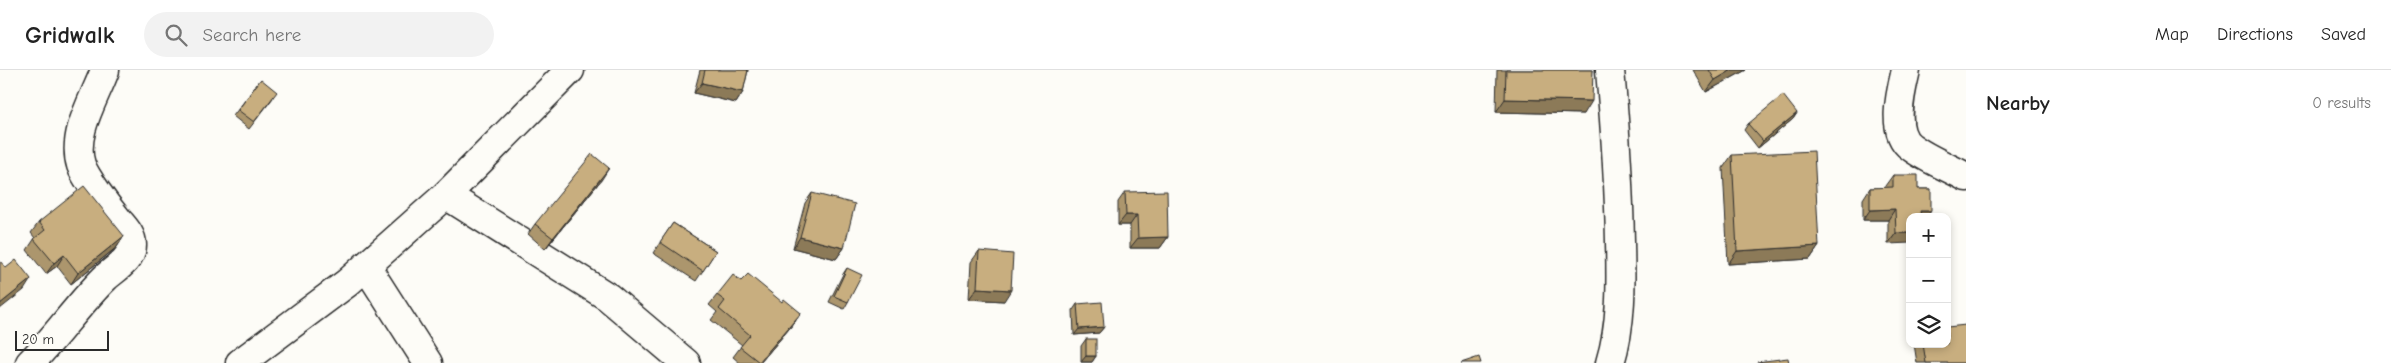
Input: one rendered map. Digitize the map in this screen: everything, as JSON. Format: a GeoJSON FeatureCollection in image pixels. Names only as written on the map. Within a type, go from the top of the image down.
{"type":"FeatureCollection","features":[{"type":"Feature","properties":{"kind":"street"},"geometry":{"type":"LineString","coordinates":[[30,363],[104,279],[127,258],[132,246],[128,232],[87,176],[81,165],[79,153],[79,141],[84,125],[105,70]]}},
{"type":"Feature","properties":{"kind":"street"},"geometry":{"type":"LineString","coordinates":[[240,363],[347,283],[446,195],[570,70]]}},
{"type":"Feature","properties":{"kind":"street"},"geometry":{"type":"LineString","coordinates":[[1610,70],[1619,189],[1621,295],[1614,348],[1610,363]]}},
{"type":"Feature","properties":{"kind":"street"},"geometry":{"type":"LineString","coordinates":[[1906,70],[1898,106],[1901,133],[1909,147],[1966,177]]}},
{"type":"Feature","properties":{"kind":"street"},"geometry":{"type":"LineString","coordinates":[[446,195],[608,297],[686,363]]}},
{"type":"Feature","properties":{"kind":"street"},"geometry":{"type":"LineString","coordinates":[[366,266],[428,363]]}},
{"type":"Feature","properties":{"kind":"building"},"geometry":{"type":"Polygon","coordinates":[[[705,70],[748,70],[743,92],[702,83],[705,70]]]}},
{"type":"Feature","properties":{"kind":"building"},"geometry":{"type":"Polygon","coordinates":[[[1506,70],[1593,70],[1592,101],[1505,99],[1506,70]]]}},
{"type":"Feature","properties":{"kind":"building"},"geometry":{"type":"Polygon","coordinates":[[[1709,70],[1732,70],[1715,80],[1709,70]]]}},
{"type":"Feature","properties":{"kind":"building"},"geometry":{"type":"Polygon","coordinates":[[[261,79],[277,92],[254,122],[238,110],[261,79]]]}},
{"type":"Feature","properties":{"kind":"building"},"geometry":{"type":"Polygon","coordinates":[[[1783,95],[1797,113],[1763,141],[1748,124],[1783,95]]]}},
{"type":"Feature","properties":{"kind":"building"},"geometry":{"type":"Polygon","coordinates":[[[1814,151],[1819,246],[1737,251],[1732,155],[1814,151]]]}},
{"type":"Feature","properties":{"kind":"building"},"geometry":{"type":"Polygon","coordinates":[[[592,154],[609,168],[553,238],[535,224],[592,154]]]}},
{"type":"Feature","properties":{"kind":"building"},"geometry":{"type":"Polygon","coordinates":[[[1893,175],[1918,175],[1918,189],[1931,189],[1931,211],[1906,213],[1906,233],[1896,233],[1895,209],[1870,210],[1870,188],[1893,187],[1893,175]]]}},
{"type":"Feature","properties":{"kind":"building"},"geometry":{"type":"Polygon","coordinates":[[[84,186],[124,236],[78,273],[64,255],[54,263],[34,239],[45,230],[39,222],[84,186]]]}},
{"type":"Feature","properties":{"kind":"building"},"geometry":{"type":"Polygon","coordinates":[[[1167,191],[1168,237],[1138,238],[1137,215],[1126,215],[1125,192],[1167,191]]]}},
{"type":"Feature","properties":{"kind":"building"},"geometry":{"type":"Polygon","coordinates":[[[812,193],[855,204],[844,248],[800,237],[812,193]]]}},
{"type":"Feature","properties":{"kind":"building"},"geometry":{"type":"Polygon","coordinates":[[[673,223],[716,251],[703,271],[660,242],[673,223]]]}},
{"type":"Feature","properties":{"kind":"building"},"geometry":{"type":"Polygon","coordinates":[[[979,251],[1013,254],[1011,290],[977,288],[979,251]]]}},
{"type":"Feature","properties":{"kind":"building"},"geometry":{"type":"Polygon","coordinates":[[[16,260],[31,279],[0,304],[0,261],[6,268],[16,260]]]}},
{"type":"Feature","properties":{"kind":"building"},"geometry":{"type":"Polygon","coordinates":[[[847,268],[862,275],[848,302],[834,296],[847,268]]]}},
{"type":"Feature","properties":{"kind":"building"},"geometry":{"type":"Polygon","coordinates":[[[748,274],[782,302],[784,299],[801,313],[759,362],[740,347],[750,335],[719,309],[725,301],[717,295],[733,275],[741,281],[748,274]]]}},
{"type":"Feature","properties":{"kind":"building"},"geometry":{"type":"Polygon","coordinates":[[[1102,302],[1104,327],[1079,329],[1077,304],[1102,302]]]}},
{"type":"Feature","properties":{"kind":"building"},"geometry":{"type":"Polygon","coordinates":[[[1966,325],[1966,363],[1926,363],[1924,348],[1951,348],[1951,327],[1966,325]]]}},
{"type":"Feature","properties":{"kind":"building"},"geometry":{"type":"Polygon","coordinates":[[[1086,339],[1096,339],[1096,356],[1086,356],[1086,339]]]}},
{"type":"Feature","properties":{"kind":"building"},"geometry":{"type":"Polygon","coordinates":[[[1479,357],[1481,363],[1461,363],[1479,357]]]}},
{"type":"Feature","properties":{"kind":"building"},"geometry":{"type":"Polygon","coordinates":[[[1788,358],[1789,363],[1757,363],[1757,362],[1788,358]]]}}]}
